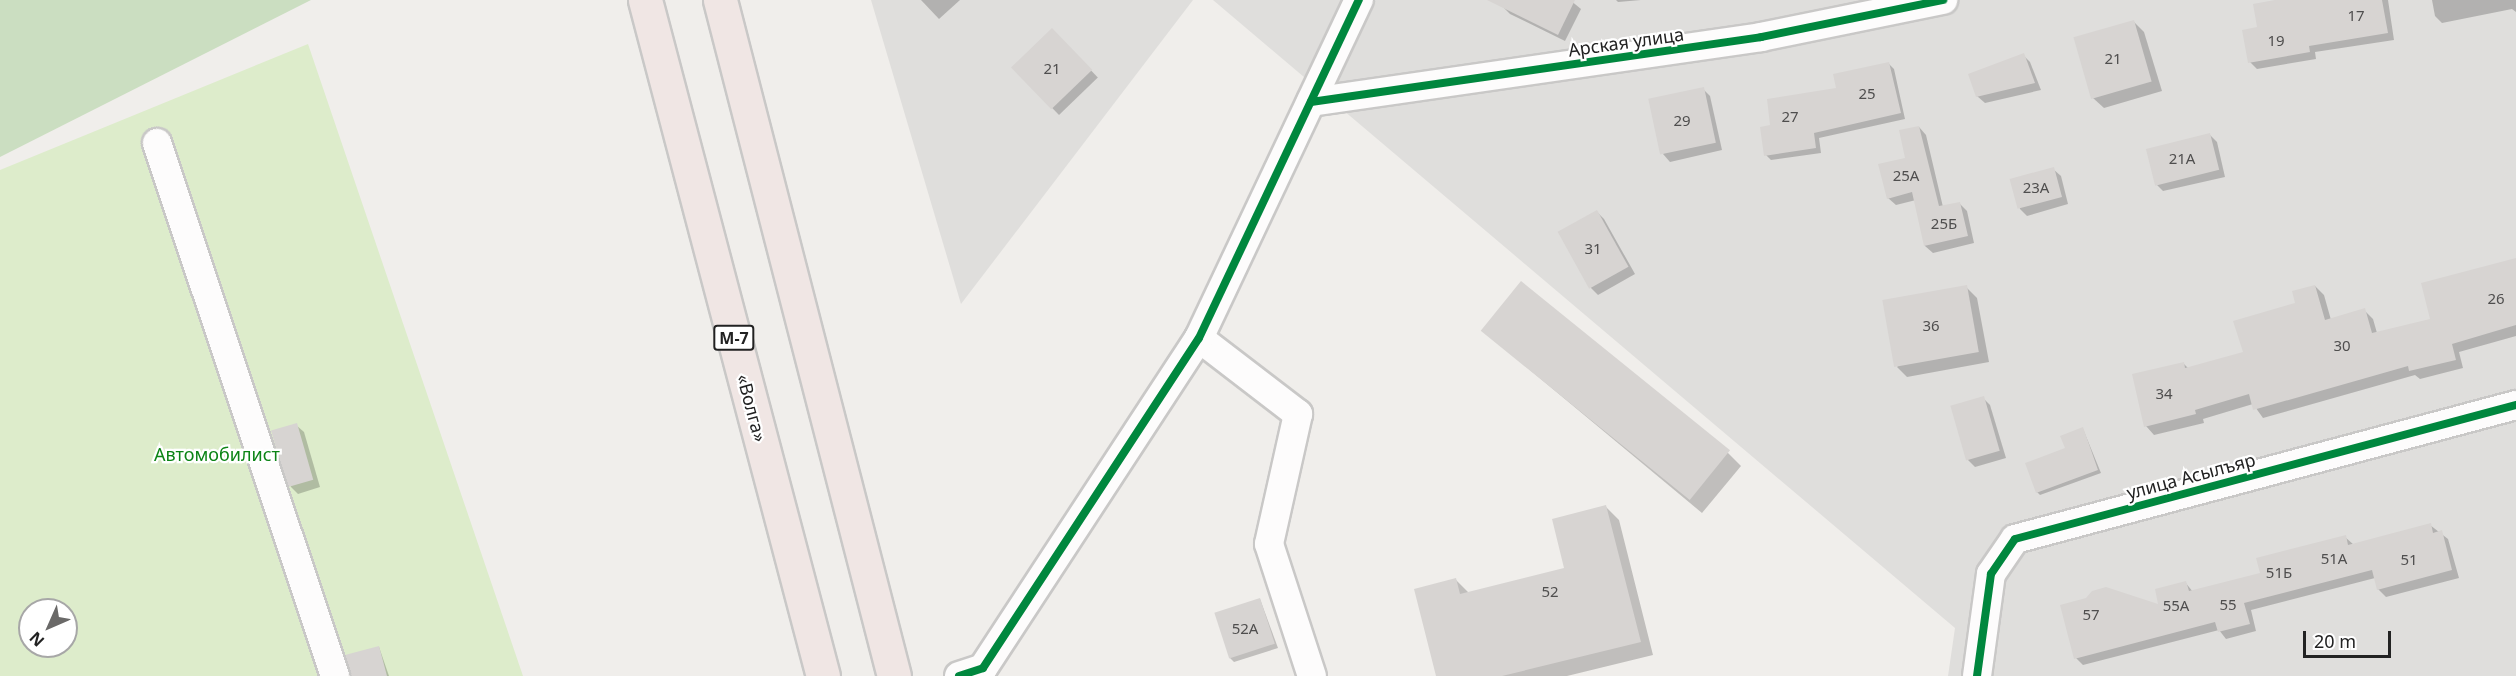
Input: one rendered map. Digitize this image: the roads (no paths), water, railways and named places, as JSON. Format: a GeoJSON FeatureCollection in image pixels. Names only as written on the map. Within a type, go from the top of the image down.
{"type":"FeatureCollection","features":[{"type":"Feature","properties":{"kind":"highway","name":"«Волга»"},"geometry":{"type":"LineString","coordinates":[[645,0],[823,676]]}},
{"type":"Feature","properties":{"kind":"highway"},"geometry":{"type":"LineString","coordinates":[[720,0],[894,676]]}},
{"type":"Feature","properties":{"kind":"street"},"geometry":{"type":"LineString","coordinates":[[959,676],[983,668],[1199,338],[1359,0]]}},
{"type":"Feature","properties":{"kind":"street","name":"Арская улица"},"geometry":{"type":"LineString","coordinates":[[1311,102],[1761,37],[1943,0]]}},
{"type":"Feature","properties":{"kind":"street"},"geometry":{"type":"LineString","coordinates":[[157,143],[335,676]]}},
{"type":"Feature","properties":{"kind":"street"},"geometry":{"type":"LineString","coordinates":[[1199,338],[1298,414],[1269,544],[1312,676]]}},
{"type":"Feature","properties":{"kind":"street","name":"улица Асылъяр"},"geometry":{"type":"LineString","coordinates":[[1977,676],[1991,574],[2015,539],[2516,405]]}},
{"type":"Feature","properties":{"kind":"park label","name":"Автомобилист"},"geometry":{"type":"Point","coordinates":[217,454]}}]}
